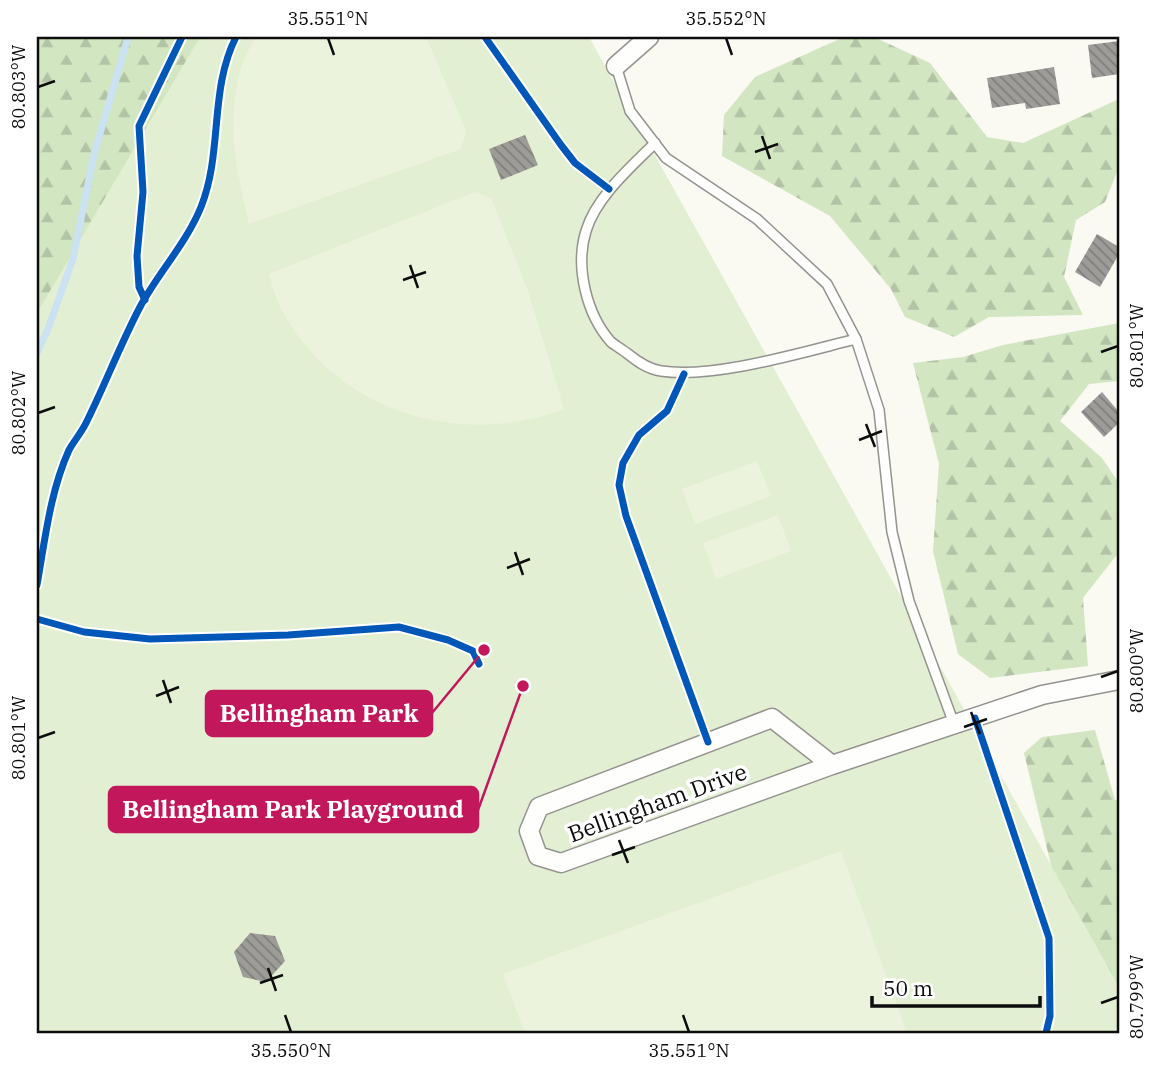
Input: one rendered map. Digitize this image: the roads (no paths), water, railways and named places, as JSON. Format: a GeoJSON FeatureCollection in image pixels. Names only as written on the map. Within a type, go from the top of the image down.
{"type":"FeatureCollection","features":[{"type":"Feature","properties":{"kind":"street"},"geometry":{"type":"LineString","coordinates":[[616,66],[649,37]]}},
{"type":"Feature","properties":{"kind":"street","name":"Bellingham Drive"},"geometry":{"type":"LineString","coordinates":[[832,765],[772,718],[540,807],[529,831],[538,856],[561,863],[832,765],[1042,695],[1119,680]]}},
{"type":"Feature","properties":{"kind":"lane"},"geometry":{"type":"LineString","coordinates":[[616,66],[630,111],[666,158],[757,219],[827,284],[856,339],[878,410],[892,532],[909,601],[954,724]]}},
{"type":"Feature","properties":{"kind":"lane"},"geometry":{"type":"LineString","coordinates":[[655,143],[609,189],[586,230],[582,270],[591,310],[611,341],[641,364],[657,371],[684,373],[740,365],[856,339]]}},
{"type":"Feature","properties":{"kind":"waterway"},"geometry":{"type":"LineString","coordinates":[[37,353],[73,259],[94,154],[128,37]]}},
{"type":"Feature","properties":{"kind":"place","name":"Bellingham Park"},"geometry":{"type":"Point","coordinates":[484,650]}},
{"type":"Feature","properties":{"kind":"place","name":"Bellingham Park Playground"},"geometry":{"type":"Point","coordinates":[523,686]}}]}
